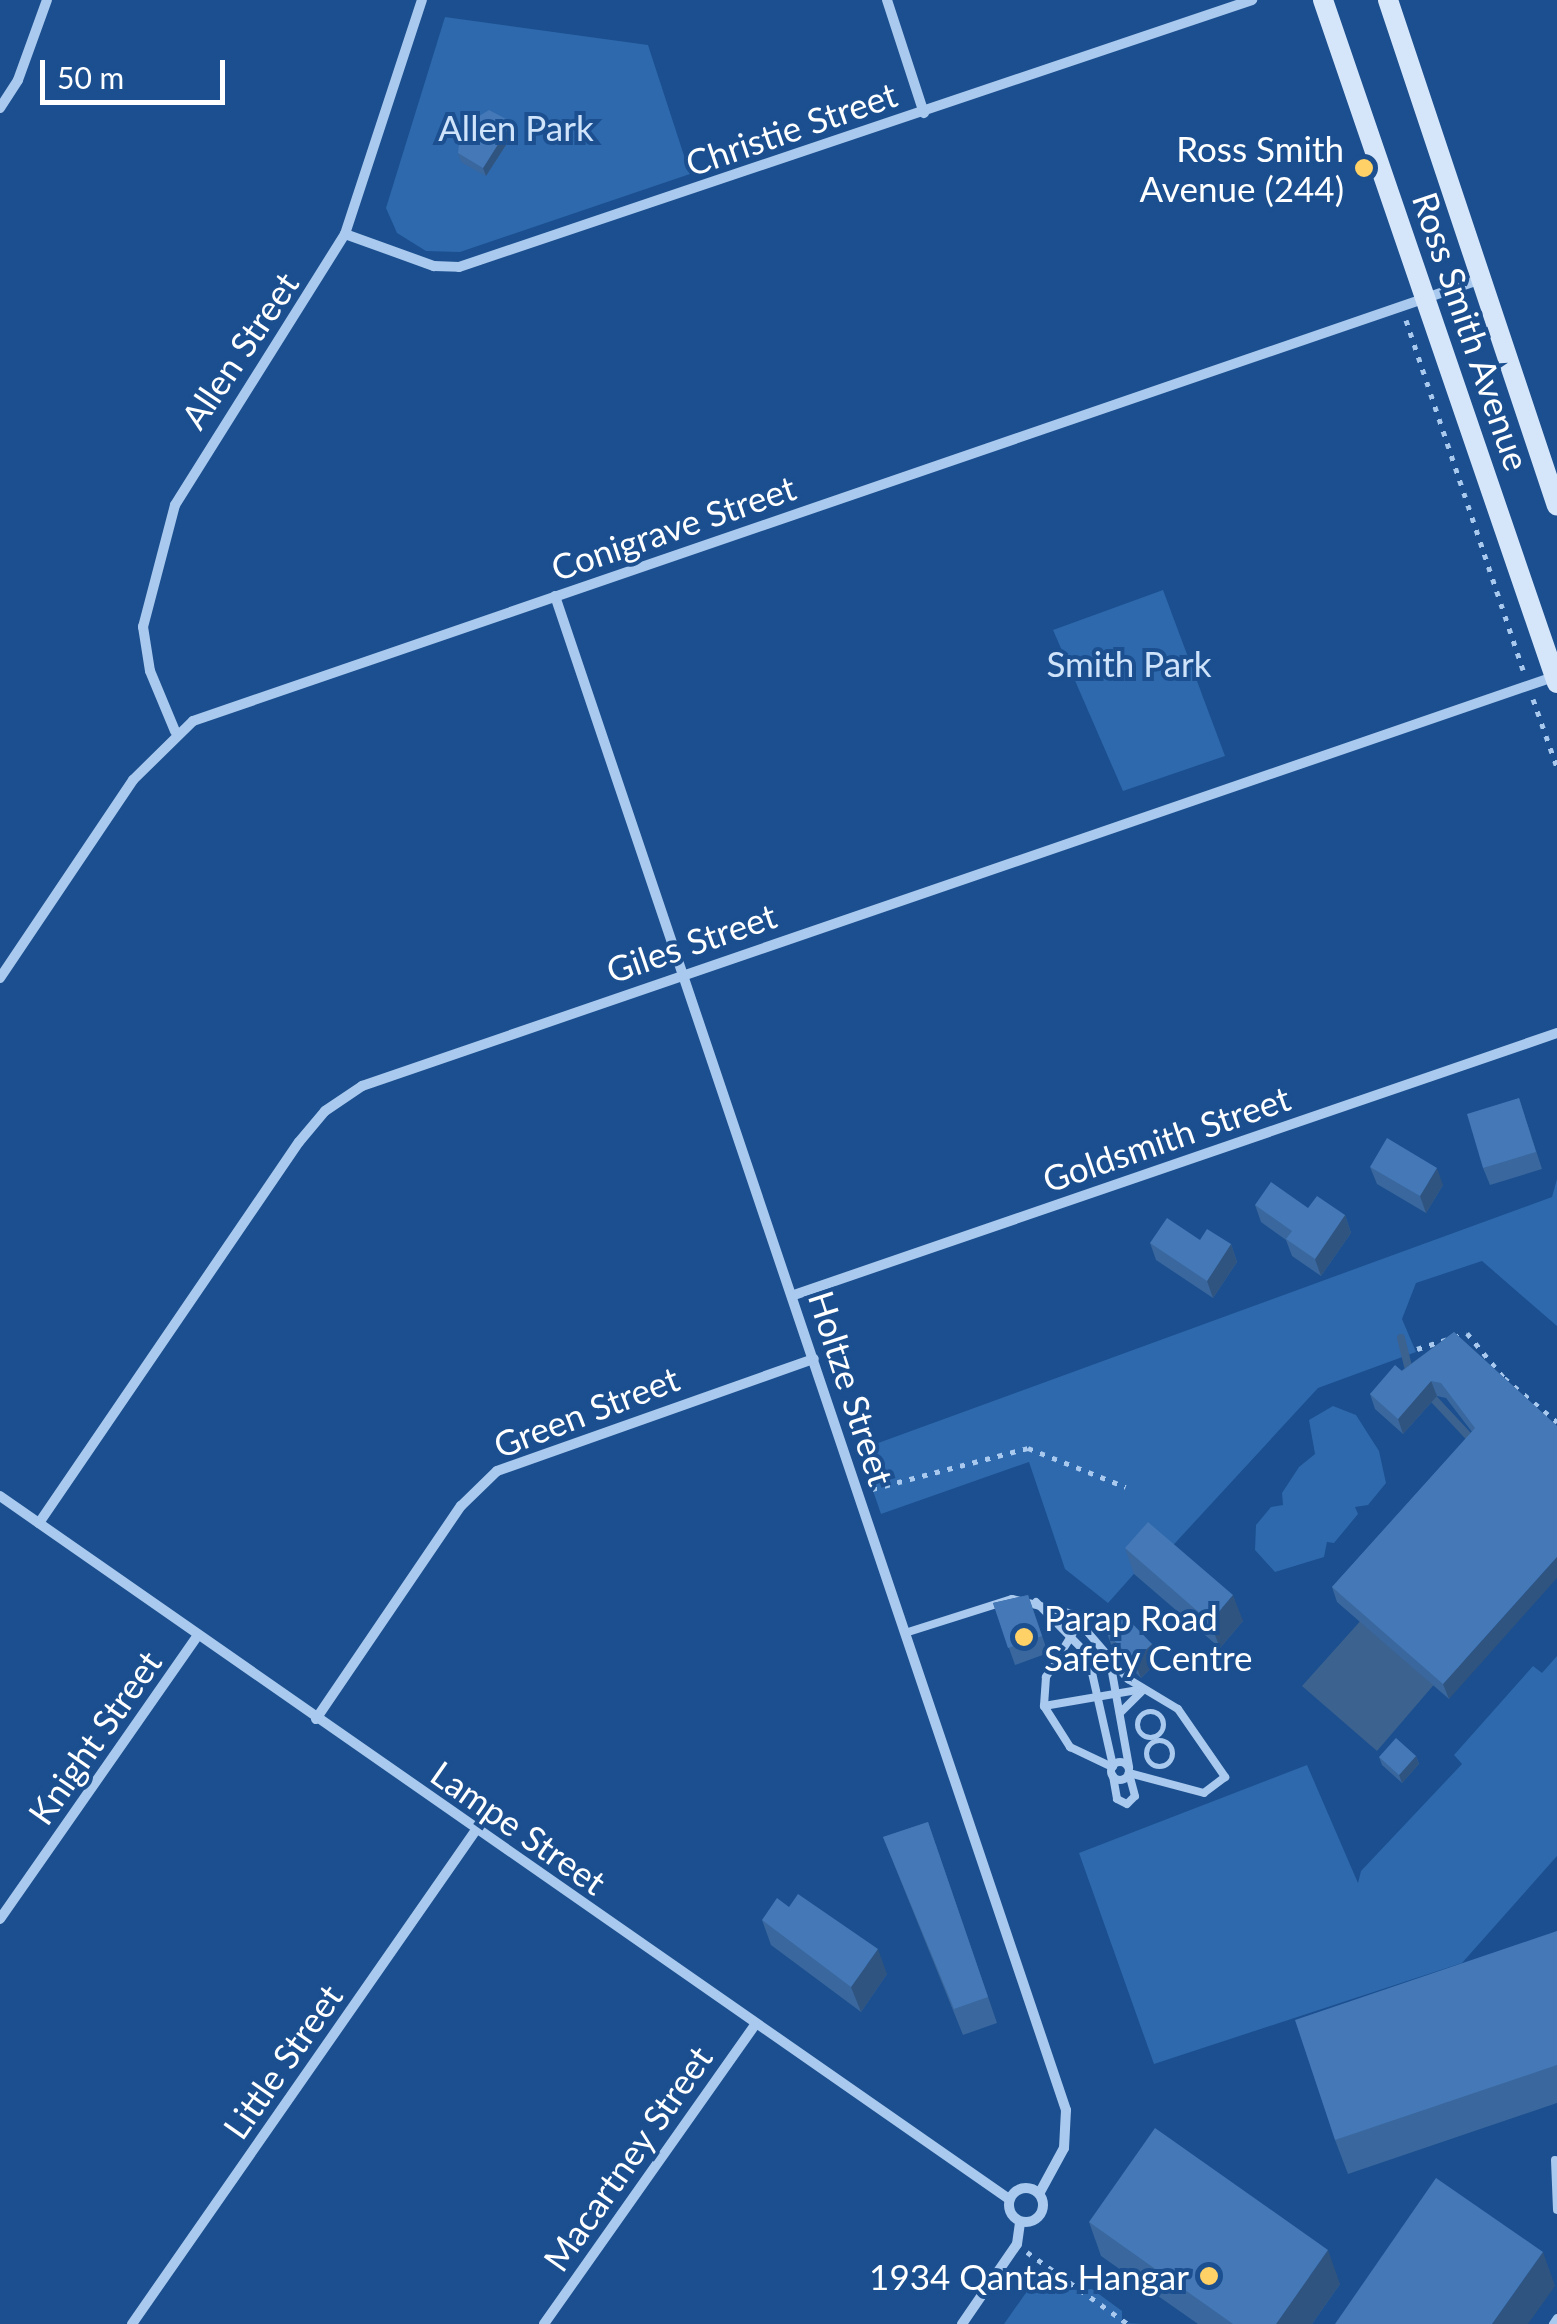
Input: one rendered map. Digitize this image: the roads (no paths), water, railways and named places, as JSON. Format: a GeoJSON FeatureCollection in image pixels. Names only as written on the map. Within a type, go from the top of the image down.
{"type":"FeatureCollection","features":[{"type":"Feature","properties":{"kind":"street"},"geometry":{"type":"LineString","coordinates":[[0,108],[18,80],[47,0]]}},
{"type":"Feature","properties":{"kind":"street","name":"Allen Street"},"geometry":{"type":"LineString","coordinates":[[175,731],[150,671],[143,627],[175,505],[344,234],[422,0]]}},
{"type":"Feature","properties":{"kind":"street"},"geometry":{"type":"LineString","coordinates":[[888,0],[924,112]]}},
{"type":"Feature","properties":{"kind":"street","name":"Christie Street"},"geometry":{"type":"LineString","coordinates":[[344,234],[434,266],[459,267],[1252,0]]}},
{"type":"Feature","properties":{"kind":"street","name":"Ross Smith Avenue"},"geometry":{"type":"LineString","coordinates":[[1324,0],[1426,298],[1550,637],[1556,679]]}},
{"type":"Feature","properties":{"kind":"street","name":"Ross Smith Avenue"},"geometry":{"type":"LineString","coordinates":[[1388,0],[1478,280],[1557,506]]}},
{"type":"Feature","properties":{"kind":"street","name":"Conigrave Street"},"geometry":{"type":"LineString","coordinates":[[1,976],[133,780],[175,731],[210,713],[1478,280]]}},
{"type":"Feature","properties":{"kind":"street","name":"Holtze Street"},"geometry":{"type":"LineString","coordinates":[[555,596],[1066,2110],[1064,2148],[1039,2194]]}},
{"type":"Feature","properties":{"kind":"street","name":"Giles Street"},"geometry":{"type":"LineString","coordinates":[[39,1523],[325,1111],[390,1074],[1556,679]]}},
{"type":"Feature","properties":{"kind":"street","name":"Goldsmith Street"},"geometry":{"type":"LineString","coordinates":[[794,1295],[1557,1032]]}},
{"type":"Feature","properties":{"kind":"street","name":"Green Street"},"geometry":{"type":"LineString","coordinates":[[316,1718],[462,1506],[498,1471],[814,1359]]}},
{"type":"Feature","properties":{"kind":"street","name":"Lampe Street"},"geometry":{"type":"LineString","coordinates":[[0,1496],[1009,2199]]}},
{"type":"Feature","properties":{"kind":"street","name":"Knight Street"},"geometry":{"type":"LineString","coordinates":[[0,1919],[198,1635]]}},
{"type":"Feature","properties":{"kind":"street","name":"Little Street"},"geometry":{"type":"LineString","coordinates":[[132,2324],[476,1830]]}},
{"type":"Feature","properties":{"kind":"street","name":"Macartney Street"},"geometry":{"type":"LineString","coordinates":[[544,2324],[755,2024]]}},
{"type":"Feature","properties":{"kind":"street"},"geometry":{"type":"LineString","coordinates":[[1026,2188],[1039,2194],[1040,2215],[1020,2222],[1009,2210],[1009,2199],[1026,2188]]}},
{"type":"Feature","properties":{"kind":"street"},"geometry":{"type":"LineString","coordinates":[[962,2324],[1017,2244],[1020,2222]]}},
{"type":"Feature","properties":{"kind":"lane"},"geometry":{"type":"LineString","coordinates":[[905,1633],[1004,1600],[1036,1602],[1081,1620],[1146,1690],[1178,1708],[1224,1777],[1210,1794],[1113,1770],[1070,1747],[1044,1706],[1046,1677],[1081,1620]]}},
{"type":"Feature","properties":{"kind":"lane"},"geometry":{"type":"LineString","coordinates":[[1036,1602],[1088,1655],[1117,1799],[1127,1804],[1135,1796],[1107,1652]]}},
{"type":"Feature","properties":{"kind":"lane"},"geometry":{"type":"LineString","coordinates":[[1044,1706],[1146,1690]]}},
{"type":"Feature","properties":{"kind":"lane"},"geometry":{"type":"LineString","coordinates":[[1120,1713],[1146,1690]]}},
{"type":"Feature","properties":{"kind":"lane"},"geometry":{"type":"LineString","coordinates":[[1113,1770],[1129,1771]]}},
{"type":"Feature","properties":{"kind":"lane"},"geometry":{"type":"LineString","coordinates":[[1555,2160],[1557,2210]]}},
{"type":"Feature","properties":{"kind":"waterway"},"geometry":{"type":"LineString","coordinates":[[1401,1338],[1410,1374]]}},
{"type":"Feature","properties":{"kind":"waterway"},"geometry":{"type":"LineString","coordinates":[[1430,1395],[1472,1440]]}},
{"type":"Feature","properties":{"kind":"place","name":"Ross Smith Avenue (244)"},"geometry":{"type":"Point","coordinates":[1364,168]}},
{"type":"Feature","properties":{"kind":"place","name":"Parap Road Safety Centre"},"geometry":{"type":"Point","coordinates":[1024,1637]}},
{"type":"Feature","properties":{"kind":"place","name":"1934 Qantas Hangar"},"geometry":{"type":"Point","coordinates":[1209,2276]}},
{"type":"Feature","properties":{"kind":"park label","name":"Allen Park"},"geometry":{"type":"Point","coordinates":[516,127]}},
{"type":"Feature","properties":{"kind":"park label","name":"Smith Park"},"geometry":{"type":"Point","coordinates":[1129,663]}}]}
